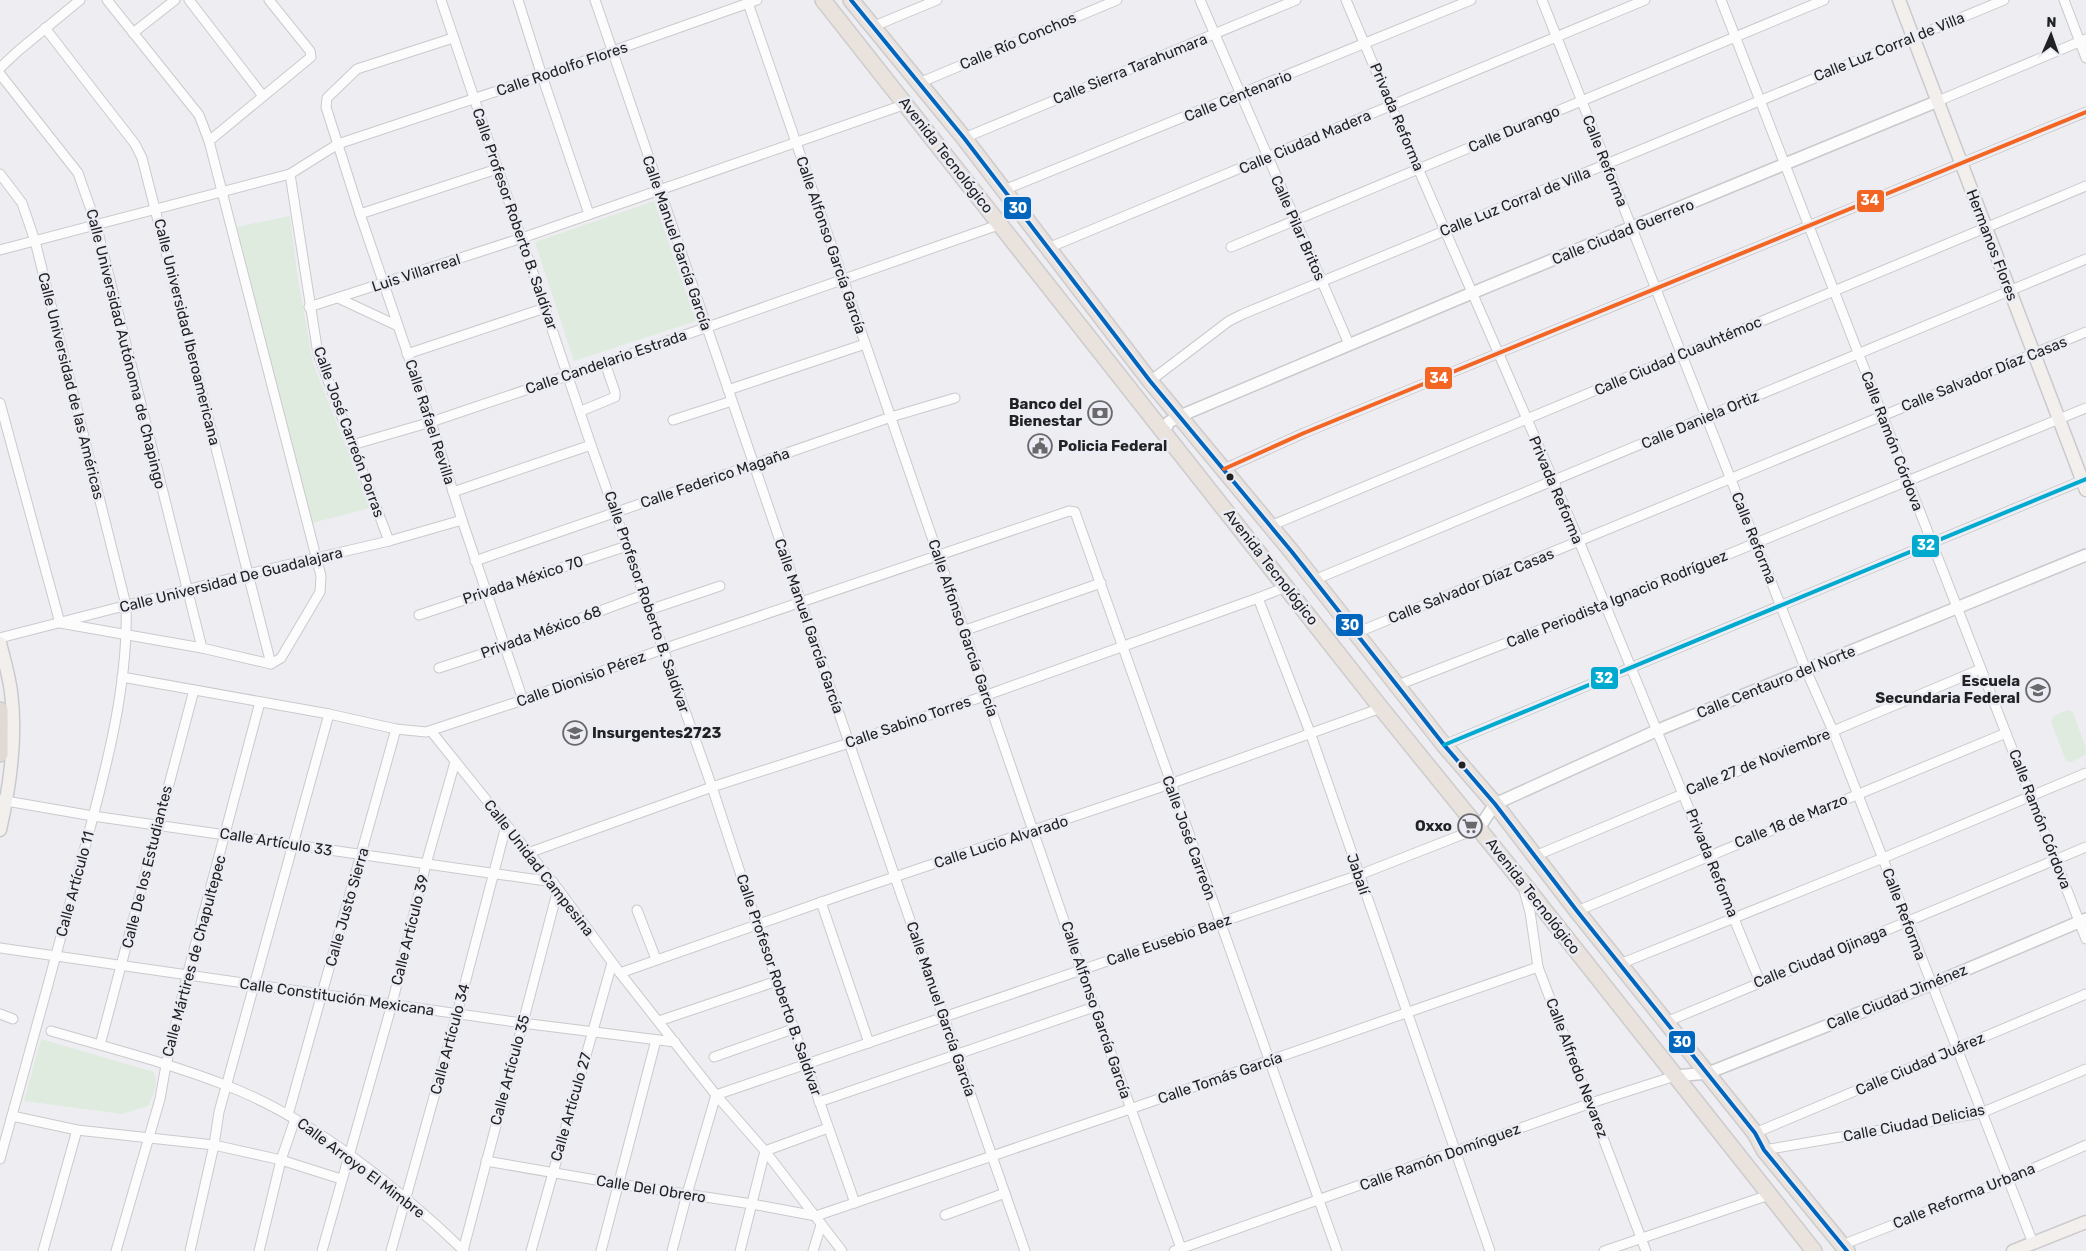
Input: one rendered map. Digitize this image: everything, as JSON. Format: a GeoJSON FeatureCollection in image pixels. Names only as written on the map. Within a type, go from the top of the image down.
{"type":"FeatureCollection","features":[{"type":"Feature","properties":{"kind":"highway"},"geometry":{"type":"LineString","coordinates":[[0,710],[0,754]]}},
{"type":"Feature","properties":{"kind":"main road","name":"Avenida Tecnológico"},"geometry":{"type":"LineString","coordinates":[[823,0],[1286,587],[1814,1251]]}},
{"type":"Feature","properties":{"kind":"main road","name":"Avenida Tecnológico"},"geometry":{"type":"LineString","coordinates":[[851,0],[964,138],[1150,381],[1314,580],[1444,745],[1495,804],[1577,911],[1755,1133],[1764,1150],[1844,1248]]}},
{"type":"Feature","properties":{"kind":"main road","name":"Hermanos Flores"},"geometry":{"type":"LineString","coordinates":[[1898,0],[2085,483]]}},
{"type":"Feature","properties":{"kind":"main road"},"geometry":{"type":"LineString","coordinates":[[0,643],[13,705],[13,734],[0,830]]}},
{"type":"Feature","properties":{"kind":"main road"},"geometry":{"type":"LineString","coordinates":[[2013,1251],[2086,1222]]}},
{"type":"Feature","properties":{"kind":"street"},"geometry":{"type":"LineString","coordinates":[[0,68],[80,0]]}},
{"type":"Feature","properties":{"kind":"street"},"geometry":{"type":"LineString","coordinates":[[0,403],[60,623],[202,648],[271,664],[280,658],[320,592],[322,582],[210,141],[198,115],[107,0]]}},
{"type":"Feature","properties":{"kind":"street"},"geometry":{"type":"LineString","coordinates":[[133,33],[175,0]]}},
{"type":"Feature","properties":{"kind":"street"},"geometry":{"type":"LineString","coordinates":[[188,0],[263,96]]}},
{"type":"Feature","properties":{"kind":"street"},"geometry":{"type":"LineString","coordinates":[[210,141],[309,60],[311,54],[269,0]]}},
{"type":"Feature","properties":{"kind":"street","name":"Calle Profesor Roberto B. Saldívar"},"geometry":{"type":"LineString","coordinates":[[440,0],[591,445],[712,787],[776,981],[855,1203]]}},
{"type":"Feature","properties":{"kind":"street"},"geometry":{"type":"LineString","coordinates":[[518,0],[589,214]]}},
{"type":"Feature","properties":{"kind":"street","name":"Calle Manuel García García"},"geometry":{"type":"LineString","coordinates":[[595,0],[658,190],[894,877],[1025,1251]]}},
{"type":"Feature","properties":{"kind":"street"},"geometry":{"type":"LineString","coordinates":[[872,27],[937,0]]}},
{"type":"Feature","properties":{"kind":"street","name":"Calle Río Conchos"},"geometry":{"type":"LineString","coordinates":[[919,83],[1117,0]]}},
{"type":"Feature","properties":{"kind":"street","name":"Calle Pilar Britos"},"geometry":{"type":"LineString","coordinates":[[1200,0],[1349,344]]}},
{"type":"Feature","properties":{"kind":"street","name":"Calle Sierra Tarahumara"},"geometry":{"type":"LineString","coordinates":[[964,138],[1296,0]]}},
{"type":"Feature","properties":{"kind":"street","name":"Privada Reforma"},"geometry":{"type":"LineString","coordinates":[[1346,0],[1579,542],[1629,668],[1658,730],[1760,982]]}},
{"type":"Feature","properties":{"kind":"street","name":"Calle Centenario"},"geometry":{"type":"LineString","coordinates":[[1004,190],[1471,0]]}},
{"type":"Feature","properties":{"kind":"street","name":"Calle Reforma"},"geometry":{"type":"LineString","coordinates":[[1542,0],[1780,606],[1883,858],[2033,1243]]}},
{"type":"Feature","properties":{"kind":"street","name":"Calle Ciudad Madera"},"geometry":{"type":"LineString","coordinates":[[1048,248],[1646,0]]}},
{"type":"Feature","properties":{"kind":"street","name":"Calle Ramón Córdova"},"geometry":{"type":"LineString","coordinates":[[1721,0],[1931,543],[2056,860],[2083,921],[2086,938]]}},
{"type":"Feature","properties":{"kind":"street","name":"Calle Durango"},"geometry":{"type":"LineString","coordinates":[[1232,247],[1824,0]]}},
{"type":"Feature","properties":{"kind":"street","name":"Calle Luz Corral de Villa"},"geometry":{"type":"LineString","coordinates":[[1150,381],[1236,317],[2004,0]]}},
{"type":"Feature","properties":{"kind":"street"},"geometry":{"type":"LineString","coordinates":[[2064,0],[2083,40],[2086,58]]}},
{"type":"Feature","properties":{"kind":"street","name":"Calle Rodolfo Flores"},"geometry":{"type":"LineString","coordinates":[[0,250],[290,174],[338,144],[612,52],[752,2]]}},
{"type":"Feature","properties":{"kind":"street","name":"Calle Alfonso García García"},"geometry":{"type":"LineString","coordinates":[[752,2],[795,142],[1179,1250]]}},
{"type":"Feature","properties":{"kind":"street","name":"Calle Universidad Iberoamericana"},"geometry":{"type":"LineString","coordinates":[[45,28],[135,144],[145,165],[271,664]]}},
{"type":"Feature","properties":{"kind":"street","name":"Calle Rafael Revilla"},"geometry":{"type":"LineString","coordinates":[[453,38],[353,71],[326,101],[326,107],[523,700]]}},
{"type":"Feature","properties":{"kind":"street","name":"Calle Ciudad Guerrero"},"geometry":{"type":"LineString","coordinates":[[1164,431],[1170,422],[1180,416],[1349,344],[1632,229],[2083,40]]}},
{"type":"Feature","properties":{"kind":"street","name":"Calle Universidad Autónoma de Chapingo"},"geometry":{"type":"LineString","coordinates":[[0,74],[78,173],[96,224],[202,648]]}},
{"type":"Feature","properties":{"kind":"street","name":"Luis Villarreal"},"geometry":{"type":"LineString","coordinates":[[310,307],[522,238],[906,104]]}},
{"type":"Feature","properties":{"kind":"street"},"geometry":{"type":"LineString","coordinates":[[1224,469],[1246,458],[2086,112]]}},
{"type":"Feature","properties":{"kind":"street"},"geometry":{"type":"LineString","coordinates":[[360,214],[497,169]]}},
{"type":"Feature","properties":{"kind":"street","name":"Calle Universidad de las Américas"},"geometry":{"type":"LineString","coordinates":[[0,174],[22,203],[35,241],[126,605]]}},
{"type":"Feature","properties":{"kind":"street","name":"Calle José Carreón Porras"},"geometry":{"type":"LineString","coordinates":[[290,174],[310,307],[321,365],[389,541]]}},
{"type":"Feature","properties":{"kind":"street","name":"Calle Ciudad Cuauhtémoc"},"geometry":{"type":"LineString","coordinates":[[1270,526],[2086,186]]}},
{"type":"Feature","properties":{"kind":"street","name":"Calle Candelario Estrada"},"geometry":{"type":"LineString","coordinates":[[352,445],[431,422],[605,363],[1001,224]]}},
{"type":"Feature","properties":{"kind":"street","name":"Calle Daniela Ortiz"},"geometry":{"type":"LineString","coordinates":[[1314,580],[2086,259]]}},
{"type":"Feature","properties":{"kind":"street"},"geometry":{"type":"LineString","coordinates":[[338,298],[398,326]]}},
{"type":"Feature","properties":{"kind":"street"},"geometry":{"type":"LineString","coordinates":[[407,354],[545,308]]}},
{"type":"Feature","properties":{"kind":"street","name":"Calle Salvador Díaz Casas"},"geometry":{"type":"LineString","coordinates":[[1356,633],[2086,332]]}},
{"type":"Feature","properties":{"kind":"street"},"geometry":{"type":"LineString","coordinates":[[728,390],[865,344]]}},
{"type":"Feature","properties":{"kind":"street"},"geometry":{"type":"LineString","coordinates":[[581,411],[615,397],[605,363]]}},
{"type":"Feature","properties":{"kind":"street","name":"Calle Federico Magaña"},"geometry":{"type":"LineString","coordinates":[[476,560],[891,417],[955,398]]}},
{"type":"Feature","properties":{"kind":"street"},"geometry":{"type":"LineString","coordinates":[[673,420],[732,401]]}},
{"type":"Feature","properties":{"kind":"street","name":"Calle Periodista Ignacio Rodríguez"},"geometry":{"type":"LineString","coordinates":[[1398,686],[1604,605],[2086,408]]}},
{"type":"Feature","properties":{"kind":"street"},"geometry":{"type":"LineString","coordinates":[[453,492],[591,445]]}},
{"type":"Feature","properties":{"kind":"street"},"geometry":{"type":"LineString","coordinates":[[1444,745],[1931,543],[2085,483]]}},
{"type":"Feature","properties":{"kind":"street","name":"Calle Dionisio Pérez"},"geometry":{"type":"LineString","coordinates":[[431,731],[663,649],[1073,510]]}},
{"type":"Feature","properties":{"kind":"street","name":"Calle José Carreón"},"geometry":{"type":"LineString","coordinates":[[1073,510],[1077,514],[1170,784],[1337,1251]]}},
{"type":"Feature","properties":{"kind":"street","name":"Calle Universidad De Guadalajara"},"geometry":{"type":"LineString","coordinates":[[0,638],[187,589],[389,541],[462,520]]}},
{"type":"Feature","properties":{"kind":"street","name":"Privada México 70"},"geometry":{"type":"LineString","coordinates":[[419,615],[627,546]]}},
{"type":"Feature","properties":{"kind":"street","name":"Calle Centauro del Norte"},"geometry":{"type":"LineString","coordinates":[[1495,804],[1658,730],[2086,555]]}},
{"type":"Feature","properties":{"kind":"street"},"geometry":{"type":"LineString","coordinates":[[963,630],[1101,582]]}},
{"type":"Feature","properties":{"kind":"street"},"geometry":{"type":"LineString","coordinates":[[649,610],[720,586]]}},
{"type":"Feature","properties":{"kind":"street","name":"Calle Sabino Torres"},"geometry":{"type":"LineString","coordinates":[[528,853],[712,787],[987,695],[1286,587]]}},
{"type":"Feature","properties":{"kind":"street","name":"Privada México 68"},"geometry":{"type":"LineString","coordinates":[[439,668],[506,646],[643,595]]}},
{"type":"Feature","properties":{"kind":"street","name":"Jabalí"},"geometry":{"type":"LineString","coordinates":[[1258,598],[1311,735],[1490,1251]]}},
{"type":"Feature","properties":{"kind":"street","name":"Calle Artículo 11"},"geometry":{"type":"LineString","coordinates":[[0,1159],[93,816],[122,677],[127,635],[126,605]]}},
{"type":"Feature","properties":{"kind":"street","name":"Calle 27 de Noviembre"},"geometry":{"type":"LineString","coordinates":[[1535,856],[1981,669]]}},
{"type":"Feature","properties":{"kind":"street"},"geometry":{"type":"LineString","coordinates":[[122,677],[329,714],[396,729],[422,732],[431,731]]}},
{"type":"Feature","properties":{"kind":"street","name":"Calle De los Estudiantes"},"geometry":{"type":"LineString","coordinates":[[100,1045],[194,690]]}},
{"type":"Feature","properties":{"kind":"street","name":"Calle Mártires de Chapultepec"},"geometry":{"type":"LineString","coordinates":[[116,1251],[160,1099],[166,1064],[188,976],[260,702]]}},
{"type":"Feature","properties":{"kind":"street","name":"Calle Lucio Alvarado"},"geometry":{"type":"LineString","coordinates":[[620,973],[757,924],[1311,735],[1382,708]]}},
{"type":"Feature","properties":{"kind":"street"},"geometry":{"type":"LineString","coordinates":[[190,1251],[214,1145],[219,1112],[329,714]]}},
{"type":"Feature","properties":{"kind":"street","name":"Calle Justo Sierra"},"geometry":{"type":"LineString","coordinates":[[259,1251],[322,994],[396,729]]}},
{"type":"Feature","properties":{"kind":"street","name":"Calle Unidad Campesina"},"geometry":{"type":"LineString","coordinates":[[431,731],[555,886],[612,963],[716,1095],[765,1151],[842,1251]]}},
{"type":"Feature","properties":{"kind":"street","name":"Calle 18 de Marzo"},"geometry":{"type":"LineString","coordinates":[[1577,911],[2006,733]]}},
{"type":"Feature","properties":{"kind":"street","name":"Calle Artículo 39"},"geometry":{"type":"LineString","coordinates":[[322,1251],[341,1178],[350,1156],[392,1004],[426,864],[455,762]]}},
{"type":"Feature","properties":{"kind":"street"},"geometry":{"type":"LineString","coordinates":[[1620,964],[1883,858],[2086,773]]}},
{"type":"Feature","properties":{"kind":"street","name":"Calle Artículo 33"},"geometry":{"type":"LineString","coordinates":[[3,801],[93,816],[494,874],[555,886]]}},
{"type":"Feature","properties":{"kind":"street"},"geometry":{"type":"LineString","coordinates":[[1479,828],[1495,804]]}},
{"type":"Feature","properties":{"kind":"street","name":"Calle Artículo 34"},"geometry":{"type":"LineString","coordinates":[[391,1251],[457,1014],[506,826]]}},
{"type":"Feature","properties":{"kind":"street","name":"Calle Eusebio Baez"},"geometry":{"type":"LineString","coordinates":[[716,1095],[1358,875],[1479,828]]}},
{"type":"Feature","properties":{"kind":"street","name":"Calle Ciudad Ojinaga"},"geometry":{"type":"LineString","coordinates":[[1666,1022],[2086,847]]}},
{"type":"Feature","properties":{"kind":"street","name":"Calle Alfredo Nevarez"},"geometry":{"type":"LineString","coordinates":[[1522,882],[1530,912],[1538,967],[1646,1251]]}},
{"type":"Feature","properties":{"kind":"street","name":"Calle Artículo 35"},"geometry":{"type":"LineString","coordinates":[[463,1251],[555,886]]}},
{"type":"Feature","properties":{"kind":"street"},"geometry":{"type":"LineString","coordinates":[[821,902],[870,1043]]}},
{"type":"Feature","properties":{"kind":"street"},"geometry":{"type":"LineString","coordinates":[[637,910],[656,959]]}},
{"type":"Feature","properties":{"kind":"street","name":"Calle Ciudad Jiménez"},"geometry":{"type":"LineString","coordinates":[[1708,1073],[1932,984],[2083,921]]}},
{"type":"Feature","properties":{"kind":"street","name":"Calle Constitución Mexicana"},"geometry":{"type":"LineString","coordinates":[[0,948],[592,1033],[675,1042]]}},
{"type":"Feature","properties":{"kind":"street","name":"Calle Artículo 27"},"geometry":{"type":"LineString","coordinates":[[531,1251],[612,963]]}},
{"type":"Feature","properties":{"kind":"street","name":"Calle Tomás García"},"geometry":{"type":"LineString","coordinates":[[816,1216],[1538,967]]}},
{"type":"Feature","properties":{"kind":"street"},"geometry":{"type":"LineString","coordinates":[[658,1021],[776,981]]}},
{"type":"Feature","properties":{"kind":"street","name":"Calle Ciudad Juárez"},"geometry":{"type":"LineString","coordinates":[[1755,1133],[2086,994]]}},
{"type":"Feature","properties":{"kind":"street"},"geometry":{"type":"LineString","coordinates":[[819,1102],[1094,1007]]}},
{"type":"Feature","properties":{"kind":"street"},"geometry":{"type":"LineString","coordinates":[[0,1014],[13,1018]]}},
{"type":"Feature","properties":{"kind":"street"},"geometry":{"type":"LineString","coordinates":[[714,1057],[793,1029]]}},
{"type":"Feature","properties":{"kind":"street","name":"Calle Arroyo El Mimbre"},"geometry":{"type":"LineString","coordinates":[[51,1031],[166,1064],[227,1085],[292,1117],[350,1156],[405,1197],[463,1251]]}},
{"type":"Feature","properties":{"kind":"street"},"geometry":{"type":"LineString","coordinates":[[601,1251],[656,1040]]}},
{"type":"Feature","properties":{"kind":"street","name":"Calle Ciudad Delicias"},"geometry":{"type":"LineString","coordinates":[[1764,1150],[1981,1113],[2086,1069]]}},
{"type":"Feature","properties":{"kind":"street","name":"Calle Ramón Domínguez"},"geometry":{"type":"LineString","coordinates":[[1179,1250],[1591,1103],[1675,1076],[1708,1073]]}},
{"type":"Feature","properties":{"kind":"street"},"geometry":{"type":"LineString","coordinates":[[672,1251],[716,1095]]}},
{"type":"Feature","properties":{"kind":"street","name":"Calle Arroyo El Mimbre"},"geometry":{"type":"LineString","coordinates":[[12,1116],[76,1130],[214,1145],[281,1160],[341,1178]]}},
{"type":"Feature","properties":{"kind":"street"},"geometry":{"type":"LineString","coordinates":[[740,1251],[765,1151],[828,1128]]}},
{"type":"Feature","properties":{"kind":"street"},"geometry":{"type":"LineString","coordinates":[[43,1251],[76,1130]]}},
{"type":"Feature","properties":{"kind":"street","name":"Calle Reforma Urbana"},"geometry":{"type":"LineString","coordinates":[[1844,1248],[2086,1145]]}},
{"type":"Feature","properties":{"kind":"street","name":"Calle Del Obrero"},"geometry":{"type":"LineString","coordinates":[[486,1161],[816,1216]]}},
{"type":"Feature","properties":{"kind":"street"},"geometry":{"type":"LineString","coordinates":[[945,1215],[1005,1193]]}},
{"type":"Feature","properties":{"kind":"street"},"geometry":{"type":"LineString","coordinates":[[1604,1251],[1769,1195]]}},
{"type":"Feature","properties":{"kind":"street"},"geometry":{"type":"LineString","coordinates":[[813,1251],[821,1225]]}},
{"type":"Feature","properties":{"kind":"green space"},"geometry":{"type":"Polygon","coordinates":[[[654,201],[696,321],[574,361],[535,242],[654,201]]]}},
{"type":"Feature","properties":{"kind":"green space"},"geometry":{"type":"Polygon","coordinates":[[[290,216],[297,273],[313,363],[370,508],[312,523],[237,227],[290,216]]]}},
{"type":"Feature","properties":{"kind":"green space"},"geometry":{"type":"Polygon","coordinates":[[[2067,710],[2073,712],[2086,749],[2085,755],[2071,762],[2066,761],[2051,722],[2053,717],[2067,710]]]}},
{"type":"Feature","properties":{"kind":"green space"},"geometry":{"type":"Polygon","coordinates":[[[41,1039],[154,1072],[156,1085],[148,1106],[122,1114],[24,1101],[41,1039]]]}},
{"type":"Feature","properties":{"kind":"transit line","name":"30"},"geometry":{"type":"LineString","coordinates":[[851,0],[964,138],[1150,381],[1292,552],[1444,745],[1495,804],[1577,911],[1755,1133],[1764,1150],[1847,1251]]}},
{"type":"Feature","properties":{"kind":"transit line","name":"34"},"geometry":{"type":"LineString","coordinates":[[1224,469],[1304,433],[2086,112]]}},
{"type":"Feature","properties":{"kind":"transit line","name":"32"},"geometry":{"type":"LineString","coordinates":[[1444,745],[2086,479]]}},
{"type":"Feature","properties":{"kind":"place","name":"Banco del Bienestar"},"geometry":{"type":"Point","coordinates":[1100,413]}},
{"type":"Feature","properties":{"kind":"place","name":"Policia Federal"},"geometry":{"type":"Point","coordinates":[1040,446]}},
{"type":"Feature","properties":{"kind":"place","name":"Escuela Secundaria Federal"},"geometry":{"type":"Point","coordinates":[2038,690]}},
{"type":"Feature","properties":{"kind":"place","name":"Insurgentes2723"},"geometry":{"type":"Point","coordinates":[575,733]}},
{"type":"Feature","properties":{"kind":"place","name":"Oxxo"},"geometry":{"type":"Point","coordinates":[1470,826]}}]}
